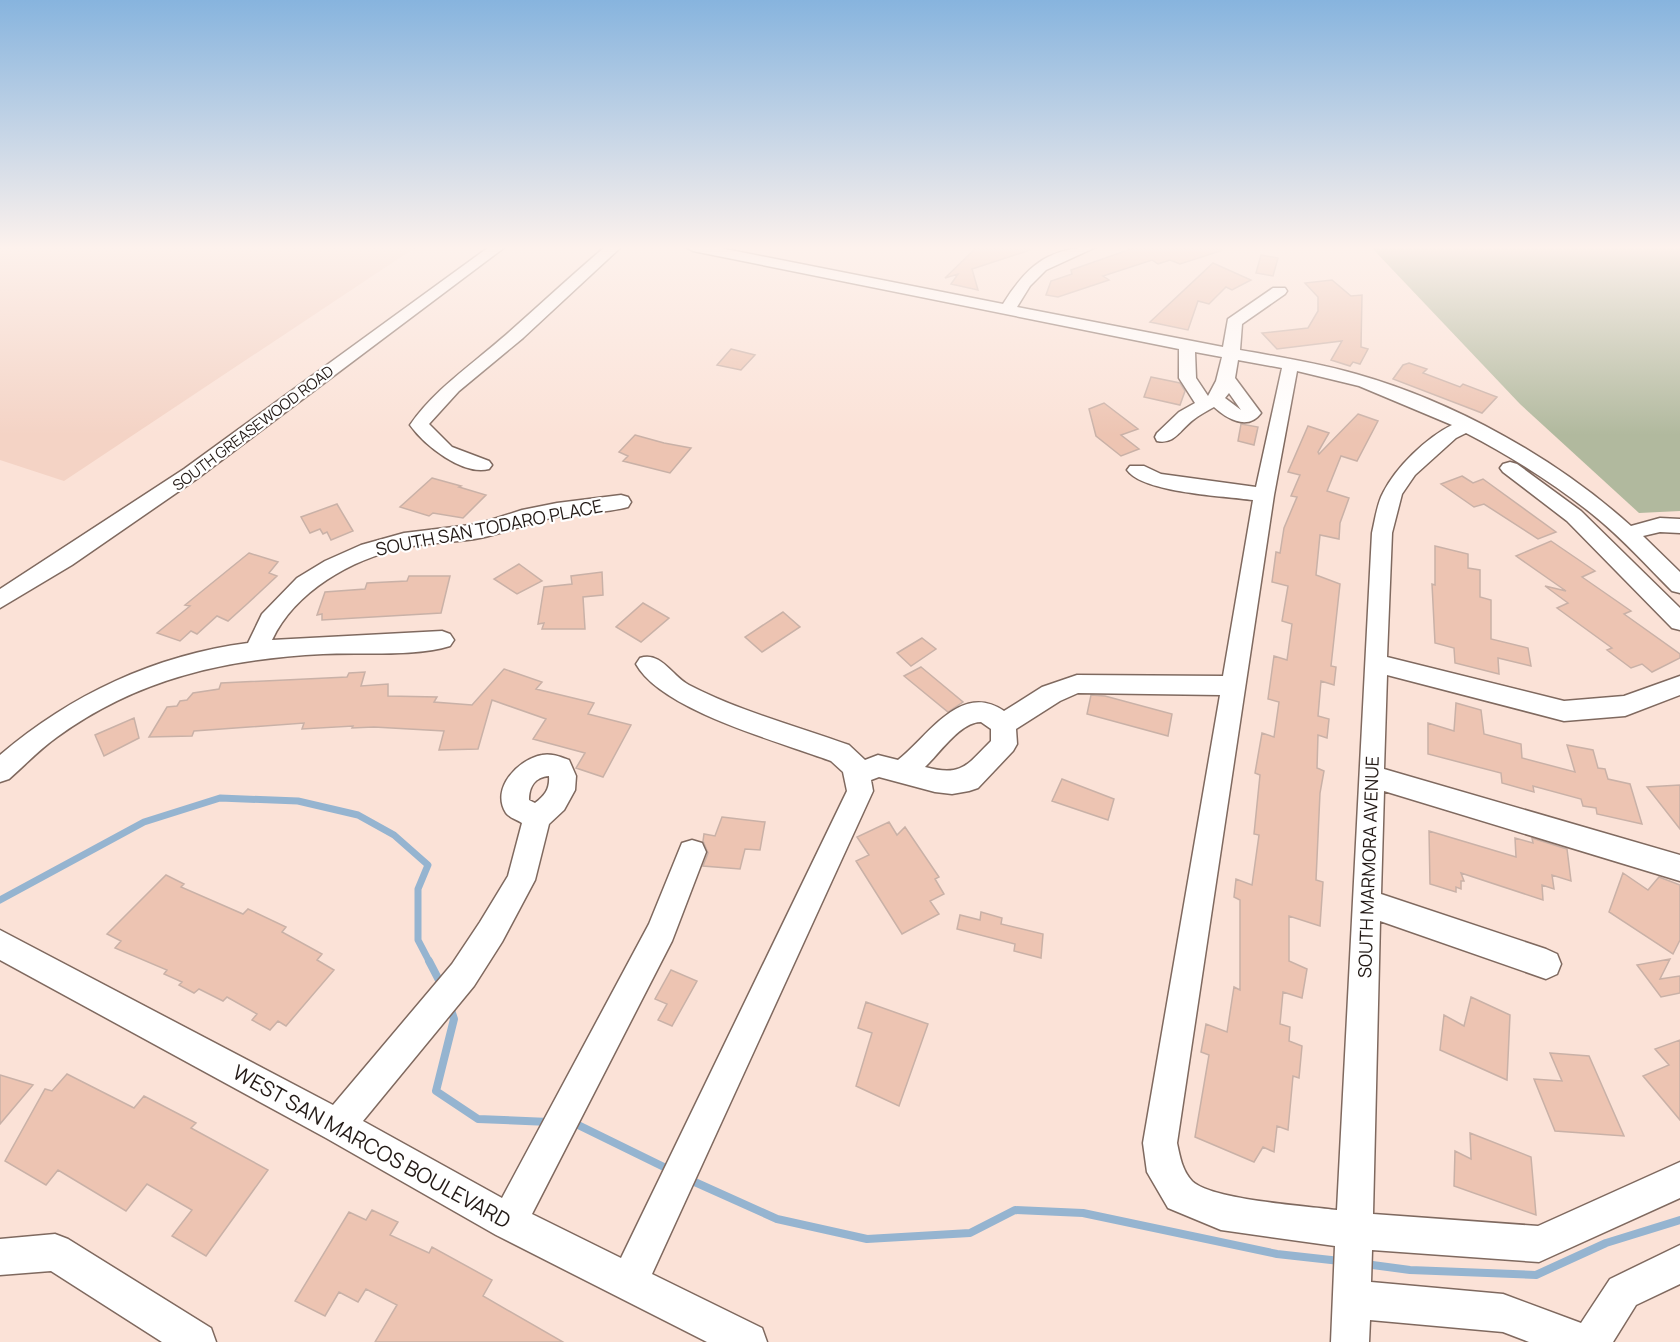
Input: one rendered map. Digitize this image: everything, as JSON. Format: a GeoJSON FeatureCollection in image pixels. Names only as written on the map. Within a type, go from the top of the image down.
{"type":"FeatureCollection","features":[{"type":"Feature","properties":{"kind":"street","name":"SOUTH GREASEWOOD ROAD"},"geometry":{"type":"LineString","coordinates":[[0,600],[61,563],[165,493],[413,310]]}},
{"type":"Feature","properties":{"kind":"street"},"geometry":{"type":"LineString","coordinates":[[482,465],[445,451],[419,425],[435,401],[516,336],[543,310]]}},
{"type":"Feature","properties":{"kind":"street"},"geometry":{"type":"LineString","coordinates":[[1011,310],[1231,354],[1300,365],[1365,382],[1404,397],[1457,430],[1520,474],[1574,516],[1680,622]]}},
{"type":"Feature","properties":{"kind":"street"},"geometry":{"type":"LineString","coordinates":[[1164,437],[1186,416],[1212,402],[1224,380],[1231,354],[1234,322],[1252,310]]}},
{"type":"Feature","properties":{"kind":"street"},"geometry":{"type":"LineString","coordinates":[[1188,345],[1184,371],[1197,397],[1212,402],[1234,415],[1248,417],[1252,413],[1231,383],[1224,380]]}},
{"type":"Feature","properties":{"kind":"street"},"geometry":{"type":"LineString","coordinates":[[1231,354],[1289,371],[1457,430],[1536,466],[1604,513],[1680,585]]}},
{"type":"Feature","properties":{"kind":"street"},"geometry":{"type":"LineString","coordinates":[[1289,371],[1264,495],[1232,686],[1160,1143],[1165,1172],[1181,1195],[1221,1212],[1355,1231],[1539,1244],[1680,1180]]}},
{"type":"Feature","properties":{"kind":"street","name":"SOUTH MARMORA AVENUE"},"geometry":{"type":"LineString","coordinates":[[1350,1342],[1368,903],[1375,663],[1382,533],[1392,494],[1407,471],[1457,430]]}},
{"type":"Feature","properties":{"kind":"street"},"geometry":{"type":"LineString","coordinates":[[1137,470],[1156,480],[1264,495]]}},
{"type":"Feature","properties":{"kind":"street","name":"SOUTH SAN TODARO PLACE"},"geometry":{"type":"LineString","coordinates":[[256,650],[270,620],[305,584],[333,566],[369,550],[404,540],[480,531],[522,517],[556,510],[621,502]]}},
{"type":"Feature","properties":{"kind":"street"},"geometry":{"type":"LineString","coordinates":[[1626,534],[1660,525],[1680,526]]}},
{"type":"Feature","properties":{"kind":"street"},"geometry":{"type":"LineString","coordinates":[[0,771],[51,728],[105,697],[163,671],[218,656],[256,650],[442,640]]}},
{"type":"Feature","properties":{"kind":"street"},"geometry":{"type":"LineString","coordinates":[[1375,663],[1564,711],[1625,706],[1680,685]]}},
{"type":"Feature","properties":{"kind":"street"},"geometry":{"type":"LineString","coordinates":[[629,1282],[857,800],[860,782],[849,759],[840,753],[703,703],[677,690],[648,664]]}},
{"type":"Feature","properties":{"kind":"street"},"geometry":{"type":"LineString","coordinates":[[1003,724],[1051,694],[1077,684],[1232,686]]}},
{"type":"Feature","properties":{"kind":"street"},"geometry":{"type":"LineString","coordinates":[[903,771],[914,764],[959,718],[976,711],[985,712],[1003,724]]}},
{"type":"Feature","properties":{"kind":"street"},"geometry":{"type":"LineString","coordinates":[[858,774],[878,766],[935,781],[952,783],[969,780],[1004,744],[1003,724]]}},
{"type":"Feature","properties":{"kind":"street"},"geometry":{"type":"LineString","coordinates":[[1371,776],[1680,868]]}},
{"type":"Feature","properties":{"kind":"street"},"geometry":{"type":"LineString","coordinates":[[338,1126],[462,975],[491,932],[521,880],[537,818]]}},
{"type":"Feature","properties":{"kind":"street"},"geometry":{"type":"LineString","coordinates":[[509,1222],[660,931],[692,852]]}},
{"type":"Feature","properties":{"kind":"street"},"geometry":{"type":"LineString","coordinates":[[1368,903],[1546,963]]}},
{"type":"Feature","properties":{"kind":"street","name":"WEST SAN MARCOS BOULEVARD"},"geometry":{"type":"LineString","coordinates":[[0,944],[338,1126],[509,1222],[748,1342]]}},
{"type":"Feature","properties":{"kind":"street"},"geometry":{"type":"LineString","coordinates":[[0,1257],[55,1252],[197,1342]]}},
{"type":"Feature","properties":{"kind":"street"},"geometry":{"type":"LineString","coordinates":[[1591,1342],[1623,1292],[1680,1264]]}},
{"type":"Feature","properties":{"kind":"street"},"geometry":{"type":"LineString","coordinates":[[1352,1299],[1503,1313],[1579,1342]]}},
{"type":"Feature","properties":{"kind":"shaded area"},"geometry":{"type":"Polygon","coordinates":[[[0,310],[322,310],[64,481],[0,460],[0,310]]]}},
{"type":"Feature","properties":{"kind":"green space"},"geometry":{"type":"Polygon","coordinates":[[[1430,310],[1680,310],[1680,511],[1639,513],[1520,404],[1430,310]]]}},
{"type":"Feature","properties":{"kind":"building"},"geometry":{"type":"Polygon","coordinates":[[[1163,310],[1195,310],[1188,330],[1150,322],[1163,310]]]}},
{"type":"Feature","properties":{"kind":"building"},"geometry":{"type":"Polygon","coordinates":[[[1362,310],[1361,347],[1368,349],[1360,364],[1353,362],[1350,366],[1331,360],[1342,341],[1277,349],[1262,333],[1308,328],[1318,311],[1362,310]]]}},
{"type":"Feature","properties":{"kind":"building"},"geometry":{"type":"Polygon","coordinates":[[[731,349],[755,355],[741,370],[717,365],[731,349]]]}},
{"type":"Feature","properties":{"kind":"building"},"geometry":{"type":"Polygon","coordinates":[[[1409,363],[1427,369],[1423,373],[1460,387],[1463,384],[1497,397],[1482,413],[1393,379],[1403,365],[1409,363]]]}},
{"type":"Feature","properties":{"kind":"building"},"geometry":{"type":"Polygon","coordinates":[[[1151,377],[1180,383],[1185,391],[1180,405],[1144,397],[1151,377]]]}},
{"type":"Feature","properties":{"kind":"building"},"geometry":{"type":"Polygon","coordinates":[[[1104,403],[1138,429],[1121,435],[1139,449],[1121,456],[1096,436],[1089,409],[1104,403]]]}},
{"type":"Feature","properties":{"kind":"building"},"geometry":{"type":"Polygon","coordinates":[[[1358,414],[1378,421],[1357,461],[1341,456],[1327,491],[1349,498],[1340,523],[1339,539],[1320,535],[1316,575],[1340,584],[1331,666],[1336,667],[1334,685],[1321,681],[1318,716],[1329,719],[1327,738],[1318,735],[1317,768],[1324,771],[1320,793],[1316,880],[1323,882],[1320,926],[1289,916],[1289,961],[1307,969],[1302,998],[1283,992],[1280,1024],[1290,1027],[1289,1041],[1302,1046],[1299,1078],[1293,1076],[1288,1130],[1277,1126],[1274,1152],[1263,1147],[1254,1162],[1195,1137],[1209,1055],[1201,1052],[1206,1024],[1227,1032],[1234,987],[1240,990],[1240,900],[1234,897],[1236,879],[1252,885],[1259,835],[1254,834],[1260,775],[1255,773],[1262,733],[1274,737],[1279,702],[1268,699],[1274,656],[1287,660],[1292,624],[1282,621],[1288,586],[1272,582],[1276,552],[1280,553],[1284,528],[1297,497],[1291,496],[1300,475],[1288,472],[1308,426],[1329,433],[1319,454],[1358,414]]]}},
{"type":"Feature","properties":{"kind":"building"},"geometry":{"type":"Polygon","coordinates":[[[1241,424],[1258,427],[1254,445],[1238,441],[1241,424]]]}},
{"type":"Feature","properties":{"kind":"building"},"geometry":{"type":"Polygon","coordinates":[[[635,435],[691,448],[670,473],[623,461],[628,456],[619,452],[635,435]]]}},
{"type":"Feature","properties":{"kind":"building"},"geometry":{"type":"Polygon","coordinates":[[[1462,476],[1473,483],[1483,479],[1556,532],[1538,539],[1484,504],[1474,507],[1441,484],[1462,476]]]}},
{"type":"Feature","properties":{"kind":"building"},"geometry":{"type":"Polygon","coordinates":[[[432,478],[486,495],[463,518],[433,513],[429,516],[400,507],[432,478]]]}},
{"type":"Feature","properties":{"kind":"building"},"geometry":{"type":"Polygon","coordinates":[[[337,504],[353,531],[331,540],[327,532],[323,534],[320,529],[310,533],[301,517],[337,504]]]}},
{"type":"Feature","properties":{"kind":"building"},"geometry":{"type":"Polygon","coordinates":[[[1551,541],[1595,571],[1582,577],[1631,611],[1624,614],[1680,654],[1680,658],[1652,672],[1642,664],[1631,668],[1607,650],[1612,648],[1557,608],[1568,603],[1545,586],[1566,591],[1516,556],[1551,541]]]}},
{"type":"Feature","properties":{"kind":"building"},"geometry":{"type":"Polygon","coordinates":[[[1435,546],[1468,554],[1468,568],[1480,570],[1480,597],[1491,600],[1491,639],[1528,648],[1531,666],[1498,658],[1499,674],[1455,663],[1454,648],[1435,643],[1432,584],[1435,585],[1435,546]]]}},
{"type":"Feature","properties":{"kind":"building"},"geometry":{"type":"Polygon","coordinates":[[[249,553],[278,562],[269,573],[277,576],[228,621],[217,616],[197,634],[191,631],[180,641],[157,633],[190,606],[185,605],[249,553]]]}},
{"type":"Feature","properties":{"kind":"building"},"geometry":{"type":"Polygon","coordinates":[[[519,564],[542,581],[517,594],[494,579],[519,564]]]}},
{"type":"Feature","properties":{"kind":"building"},"geometry":{"type":"Polygon","coordinates":[[[602,572],[603,595],[583,597],[585,629],[542,629],[544,623],[538,624],[544,587],[572,584],[571,576],[602,572]]]}},
{"type":"Feature","properties":{"kind":"building"},"geometry":{"type":"Polygon","coordinates":[[[409,576],[450,576],[441,613],[322,620],[322,614],[317,615],[325,592],[365,589],[367,583],[407,581],[409,576]]]}},
{"type":"Feature","properties":{"kind":"building"},"geometry":{"type":"Polygon","coordinates":[[[643,603],[669,618],[641,642],[616,627],[643,603]]]}},
{"type":"Feature","properties":{"kind":"building"},"geometry":{"type":"Polygon","coordinates":[[[783,612],[800,627],[762,652],[745,637],[783,612]]]}},
{"type":"Feature","properties":{"kind":"building"},"geometry":{"type":"Polygon","coordinates":[[[922,638],[936,649],[911,666],[897,653],[922,638]]]}},
{"type":"Feature","properties":{"kind":"building"},"geometry":{"type":"Polygon","coordinates":[[[921,667],[963,702],[948,712],[904,676],[921,667]]]}},
{"type":"Feature","properties":{"kind":"building"},"geometry":{"type":"Polygon","coordinates":[[[504,669],[542,682],[536,689],[594,703],[588,714],[631,725],[603,777],[576,768],[585,753],[533,739],[546,719],[492,700],[478,749],[439,750],[444,731],[352,728],[353,726],[302,729],[304,723],[194,731],[192,736],[149,737],[167,707],[177,706],[180,701],[187,700],[193,693],[219,689],[221,683],[347,677],[349,673],[365,672],[361,686],[388,684],[388,696],[437,697],[434,702],[472,705],[504,669]]]}},
{"type":"Feature","properties":{"kind":"building"},"geometry":{"type":"Polygon","coordinates":[[[1091,695],[1105,696],[1172,714],[1168,736],[1087,714],[1091,695]]]}},
{"type":"Feature","properties":{"kind":"building"},"geometry":{"type":"Polygon","coordinates":[[[1456,703],[1481,710],[1484,734],[1521,744],[1522,758],[1575,772],[1567,745],[1593,750],[1598,768],[1605,769],[1608,779],[1630,784],[1642,824],[1597,814],[1596,808],[1583,806],[1581,799],[1533,786],[1534,792],[1502,783],[1501,773],[1428,754],[1428,723],[1454,731],[1456,703]]]}},
{"type":"Feature","properties":{"kind":"building"},"geometry":{"type":"Polygon","coordinates":[[[134,718],[139,738],[104,756],[95,735],[134,718]]]}},
{"type":"Feature","properties":{"kind":"building"},"geometry":{"type":"Polygon","coordinates":[[[1062,779],[1114,799],[1108,820],[1052,801],[1062,779]]]}},
{"type":"Feature","properties":{"kind":"building"},"geometry":{"type":"Polygon","coordinates":[[[1680,785],[1680,829],[1647,787],[1680,785]]]}},
{"type":"Feature","properties":{"kind":"building"},"geometry":{"type":"Polygon","coordinates":[[[722,817],[765,822],[760,850],[745,849],[740,869],[703,866],[708,853],[703,841],[704,834],[715,836],[722,817]]]}},
{"type":"Feature","properties":{"kind":"building"},"geometry":{"type":"Polygon","coordinates":[[[889,822],[897,835],[905,827],[939,877],[935,879],[944,894],[930,901],[939,914],[902,934],[856,861],[869,855],[857,837],[889,822]]]}},
{"type":"Feature","properties":{"kind":"building"},"geometry":{"type":"Polygon","coordinates":[[[1429,831],[1516,857],[1515,838],[1533,843],[1532,838],[1567,849],[1571,881],[1552,875],[1554,889],[1542,885],[1543,900],[1461,873],[1464,881],[1461,881],[1461,889],[1456,887],[1456,892],[1430,884],[1429,831]]]}},
{"type":"Feature","properties":{"kind":"building"},"geometry":{"type":"Polygon","coordinates":[[[1623,873],[1648,890],[1659,877],[1680,885],[1680,940],[1673,954],[1609,912],[1623,873]]]}},
{"type":"Feature","properties":{"kind":"building"},"geometry":{"type":"Polygon","coordinates":[[[166,875],[184,884],[181,887],[243,914],[248,909],[286,927],[282,932],[322,954],[317,960],[334,970],[286,1026],[278,1021],[270,1030],[252,1020],[257,1014],[227,997],[223,1001],[199,989],[194,993],[179,985],[182,982],[164,974],[167,970],[115,948],[121,941],[107,934],[166,875]]]}},
{"type":"Feature","properties":{"kind":"building"},"geometry":{"type":"Polygon","coordinates":[[[981,912],[1002,918],[1001,924],[1043,934],[1041,958],[1014,951],[1015,944],[957,929],[960,915],[980,920],[981,912]]]}},
{"type":"Feature","properties":{"kind":"building"},"geometry":{"type":"Polygon","coordinates":[[[1670,959],[1660,979],[1680,976],[1680,993],[1661,997],[1637,965],[1670,959]]]}},
{"type":"Feature","properties":{"kind":"building"},"geometry":{"type":"Polygon","coordinates":[[[671,970],[697,981],[672,1026],[658,1020],[667,1004],[655,999],[671,970]]]}},
{"type":"Feature","properties":{"kind":"building"},"geometry":{"type":"Polygon","coordinates":[[[1471,997],[1510,1015],[1507,1080],[1440,1050],[1444,1015],[1464,1026],[1471,997]]]}},
{"type":"Feature","properties":{"kind":"building"},"geometry":{"type":"Polygon","coordinates":[[[866,1002],[928,1024],[899,1106],[856,1086],[872,1033],[858,1028],[866,1002]]]}},
{"type":"Feature","properties":{"kind":"building"},"geometry":{"type":"Polygon","coordinates":[[[1680,1040],[1680,1120],[1643,1076],[1669,1065],[1655,1049],[1680,1040]]]}},
{"type":"Feature","properties":{"kind":"building"},"geometry":{"type":"Polygon","coordinates":[[[1550,1053],[1589,1056],[1624,1136],[1555,1131],[1534,1079],[1562,1081],[1550,1053]]]}},
{"type":"Feature","properties":{"kind":"building"},"geometry":{"type":"Polygon","coordinates":[[[67,1074],[134,1108],[144,1096],[196,1123],[191,1128],[268,1170],[206,1256],[172,1236],[192,1210],[147,1184],[126,1211],[58,1170],[46,1185],[5,1161],[45,1089],[52,1091],[67,1074]]]}},
{"type":"Feature","properties":{"kind":"building"},"geometry":{"type":"Polygon","coordinates":[[[0,1075],[33,1085],[0,1124],[0,1075]]]}},
{"type":"Feature","properties":{"kind":"building"},"geometry":{"type":"Polygon","coordinates":[[[1470,1133],[1531,1157],[1536,1215],[1454,1186],[1455,1151],[1471,1159],[1470,1133]]]}},
{"type":"Feature","properties":{"kind":"building"},"geometry":{"type":"Polygon","coordinates":[[[372,1210],[398,1222],[390,1235],[429,1253],[432,1247],[492,1280],[483,1296],[563,1342],[375,1342],[397,1305],[366,1289],[358,1302],[339,1292],[325,1316],[295,1301],[349,1212],[366,1220],[372,1210]]]}},
{"type":"Feature","properties":{"kind":"waterway"},"geometry":{"type":"LineString","coordinates":[[0,900],[144,822],[220,798],[298,801],[358,815],[394,835],[428,865],[418,889],[418,940],[430,963]]}},
{"type":"Feature","properties":{"kind":"waterway"},"geometry":{"type":"LineString","coordinates":[[429,961],[442,986]]}},
{"type":"Feature","properties":{"kind":"waterway"},"geometry":{"type":"LineString","coordinates":[[450,1007],[454,1019],[436,1091],[478,1119],[549,1122]]}},
{"type":"Feature","properties":{"kind":"waterway"},"geometry":{"type":"LineString","coordinates":[[572,1122],[670,1170]]}},
{"type":"Feature","properties":{"kind":"waterway"},"geometry":{"type":"LineString","coordinates":[[688,1179],[777,1219],[867,1239],[970,1233],[1015,1210],[1083,1213],[1277,1254],[1340,1261]]}},
{"type":"Feature","properties":{"kind":"waterway"},"geometry":{"type":"LineString","coordinates":[[1365,1264],[1410,1270],[1536,1275],[1606,1243],[1680,1220]]}}]}
